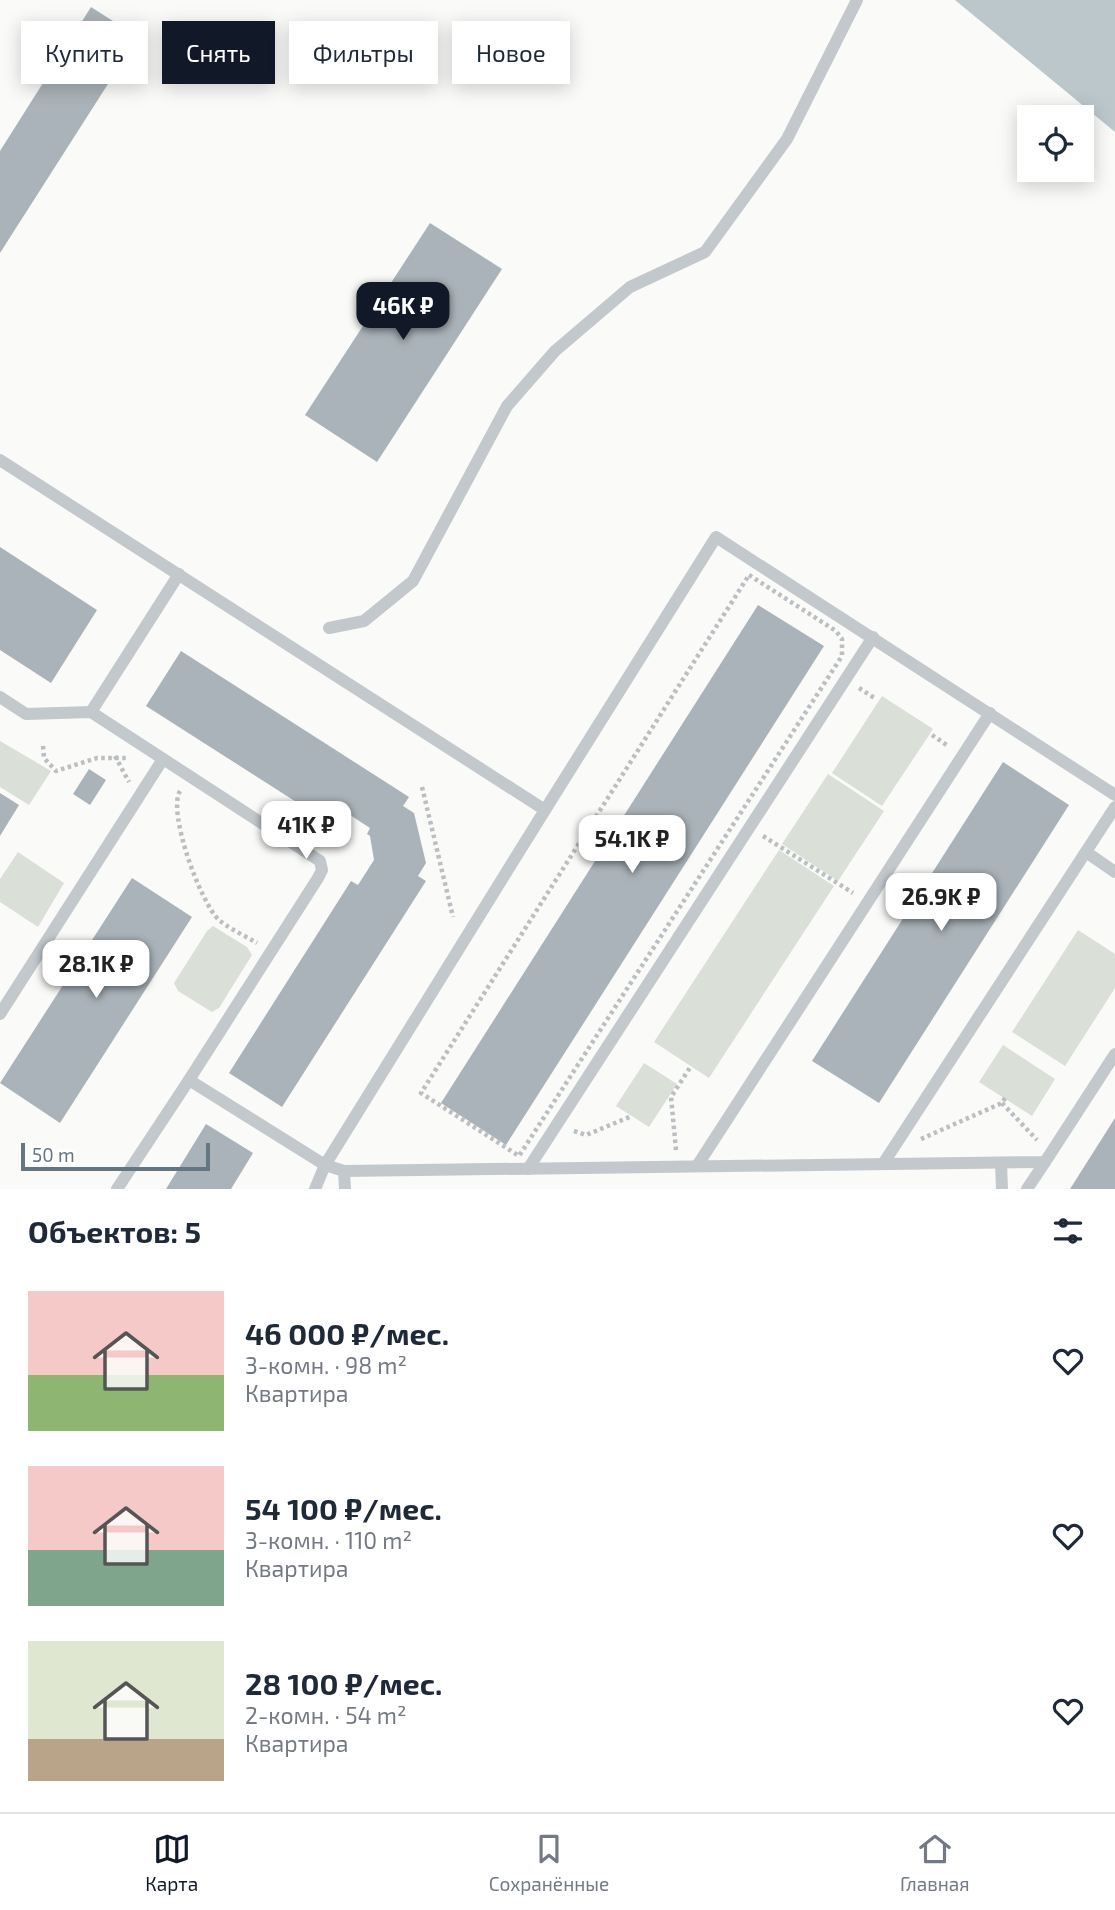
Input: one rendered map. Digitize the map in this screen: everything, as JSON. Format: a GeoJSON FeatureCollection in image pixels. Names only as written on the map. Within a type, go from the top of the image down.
{"type":"FeatureCollection","features":[{"type":"Feature","properties":{"kind":"lane"},"geometry":{"type":"LineString","coordinates":[[329,628],[364,621],[413,581],[507,406],[555,351],[630,288],[705,252],[787,139],[857,0]]}},
{"type":"Feature","properties":{"kind":"lane"},"geometry":{"type":"LineString","coordinates":[[0,460],[545,810]]}},
{"type":"Feature","properties":{"kind":"lane"},"geometry":{"type":"LineString","coordinates":[[315,1189],[325,1166],[716,537],[1115,795]]}},
{"type":"Feature","properties":{"kind":"lane"},"geometry":{"type":"LineString","coordinates":[[90,712],[180,574]]}},
{"type":"Feature","properties":{"kind":"lane"},"geometry":{"type":"LineString","coordinates":[[528,1168],[873,637]]}},
{"type":"Feature","properties":{"kind":"lane"},"geometry":{"type":"LineString","coordinates":[[0,697],[26,713],[90,712],[160,764],[190,775],[320,861],[322,870],[318,878],[117,1189]]}},
{"type":"Feature","properties":{"kind":"lane"},"geometry":{"type":"LineString","coordinates":[[696,1166],[990,713]]}},
{"type":"Feature","properties":{"kind":"lane"},"geometry":{"type":"LineString","coordinates":[[0,1014],[160,764]]}},
{"type":"Feature","properties":{"kind":"lane"},"geometry":{"type":"LineString","coordinates":[[883,1164],[1115,807]]}},
{"type":"Feature","properties":{"kind":"lane"},"geometry":{"type":"LineString","coordinates":[[1086,852],[1115,872]]}},
{"type":"Feature","properties":{"kind":"lane"},"geometry":{"type":"LineString","coordinates":[[1027,1189],[1115,1054]]}},
{"type":"Feature","properties":{"kind":"lane"},"geometry":{"type":"LineString","coordinates":[[189,1080],[325,1166],[344,1171],[1001,1163],[1048,1158]]}},
{"type":"Feature","properties":{"kind":"lane"},"geometry":{"type":"LineString","coordinates":[[1001,1163],[1002,1189]]}},
{"type":"Feature","properties":{"kind":"lane"},"geometry":{"type":"LineString","coordinates":[[344,1171],[345,1189]]}},
{"type":"Feature","properties":{"kind":"path"},"geometry":{"type":"LineString","coordinates":[[748,575],[836,631],[843,648],[832,671],[544,1116],[519,1156],[421,1093],[748,575]]}},
{"type":"Feature","properties":{"kind":"path"},"geometry":{"type":"LineString","coordinates":[[111,725],[111,746],[115,757],[138,798]]}},
{"type":"Feature","properties":{"kind":"path"},"geometry":{"type":"LineString","coordinates":[[43,746],[44,758],[56,771],[97,758],[115,757],[160,764]]}},
{"type":"Feature","properties":{"kind":"path"},"geometry":{"type":"LineString","coordinates":[[190,775],[177,796],[178,820],[206,903],[219,920],[271,952]]}},
{"type":"Feature","properties":{"kind":"path"},"geometry":{"type":"LineString","coordinates":[[422,787],[453,917]]}},
{"type":"Feature","properties":{"kind":"path"},"geometry":{"type":"LineString","coordinates":[[737,819],[867,902]]}},
{"type":"Feature","properties":{"kind":"path"},"geometry":{"type":"LineString","coordinates":[[678,1167],[671,1097],[691,1066]]}},
{"type":"Feature","properties":{"kind":"path"},"geometry":{"type":"LineString","coordinates":[[891,1152],[1003,1100],[1048,1158]]}},
{"type":"Feature","properties":{"kind":"path"},"geometry":{"type":"LineString","coordinates":[[544,1116],[586,1135],[632,1116]]}},
{"type":"Feature","properties":{"kind":"shaded area"},"geometry":{"type":"Polygon","coordinates":[[[955,0],[1115,0],[1115,132],[1094,115],[1094,105],[1082,105],[955,0]]]}},
{"type":"Feature","properties":{"kind":"shaded area"},"geometry":{"type":"Polygon","coordinates":[[[882,696],[933,729],[882,806],[832,773],[882,696]]]}},
{"type":"Feature","properties":{"kind":"shaded area"},"geometry":{"type":"Polygon","coordinates":[[[0,741],[51,771],[29,805],[0,787],[0,741]]]}},
{"type":"Feature","properties":{"kind":"shaded area"},"geometry":{"type":"Polygon","coordinates":[[[828,774],[884,811],[838,881],[782,844],[828,774]]]}},
{"type":"Feature","properties":{"kind":"shaded area"},"geometry":{"type":"Polygon","coordinates":[[[779,850],[834,886],[709,1078],[654,1042],[779,850]]]}},
{"type":"Feature","properties":{"kind":"shaded area"},"geometry":{"type":"Polygon","coordinates":[[[18,852],[64,883],[38,927],[0,902],[0,879],[18,852]]]}},
{"type":"Feature","properties":{"kind":"shaded area"},"geometry":{"type":"Polygon","coordinates":[[[213,926],[247,947],[252,955],[219,1008],[212,1012],[178,991],[174,983],[207,931],[213,926]]]}},
{"type":"Feature","properties":{"kind":"shaded area"},"geometry":{"type":"Polygon","coordinates":[[[1078,930],[1115,954],[1115,988],[1065,1066],[1012,1032],[1078,930]]]}},
{"type":"Feature","properties":{"kind":"shaded area"},"geometry":{"type":"Polygon","coordinates":[[[1003,1045],[1055,1079],[1032,1116],[979,1082],[1003,1045]]]}},
{"type":"Feature","properties":{"kind":"shaded area"},"geometry":{"type":"Polygon","coordinates":[[[644,1063],[677,1084],[649,1127],[616,1106],[644,1063]]]}},
{"type":"Feature","properties":{"kind":"building"},"geometry":{"type":"Polygon","coordinates":[[[91,7],[113,21],[82,21],[91,7]]]}},
{"type":"Feature","properties":{"kind":"building"},"geometry":{"type":"Polygon","coordinates":[[[42,84],[108,84],[0,253],[0,151],[42,84]]]}},
{"type":"Feature","properties":{"kind":"building"},"geometry":{"type":"Polygon","coordinates":[[[430,223],[502,269],[377,462],[305,415],[430,223]]]}},
{"type":"Feature","properties":{"kind":"building"},"geometry":{"type":"Polygon","coordinates":[[[0,547],[97,610],[51,683],[0,650],[0,547]]]}},
{"type":"Feature","properties":{"kind":"building"},"geometry":{"type":"Polygon","coordinates":[[[758,605],[824,646],[506,1145],[441,1103],[758,605]]]}},
{"type":"Feature","properties":{"kind":"building"},"geometry":{"type":"Polygon","coordinates":[[[181,651],[409,797],[403,806],[414,813],[426,863],[418,876],[426,881],[282,1107],[229,1073],[351,881],[358,885],[374,860],[370,836],[367,834],[370,828],[347,813],[337,828],[146,706],[181,651]]]}},
{"type":"Feature","properties":{"kind":"building"},"geometry":{"type":"Polygon","coordinates":[[[1003,762],[1069,805],[879,1103],[812,1061],[1003,762]]]}},
{"type":"Feature","properties":{"kind":"building"},"geometry":{"type":"Polygon","coordinates":[[[89,769],[106,780],[90,805],[73,794],[89,769]]]}},
{"type":"Feature","properties":{"kind":"building"},"geometry":{"type":"Polygon","coordinates":[[[0,793],[19,805],[0,836],[0,793]]]}},
{"type":"Feature","properties":{"kind":"building"},"geometry":{"type":"Polygon","coordinates":[[[132,878],[192,917],[60,1123],[0,1083],[132,878]]]}},
{"type":"Feature","properties":{"kind":"building"},"geometry":{"type":"Polygon","coordinates":[[[1115,1118],[1115,1189],[1070,1189],[1115,1118]]]}},
{"type":"Feature","properties":{"kind":"building"},"geometry":{"type":"Polygon","coordinates":[[[206,1124],[253,1153],[231,1189],[166,1189],[206,1124]]]}}]}
